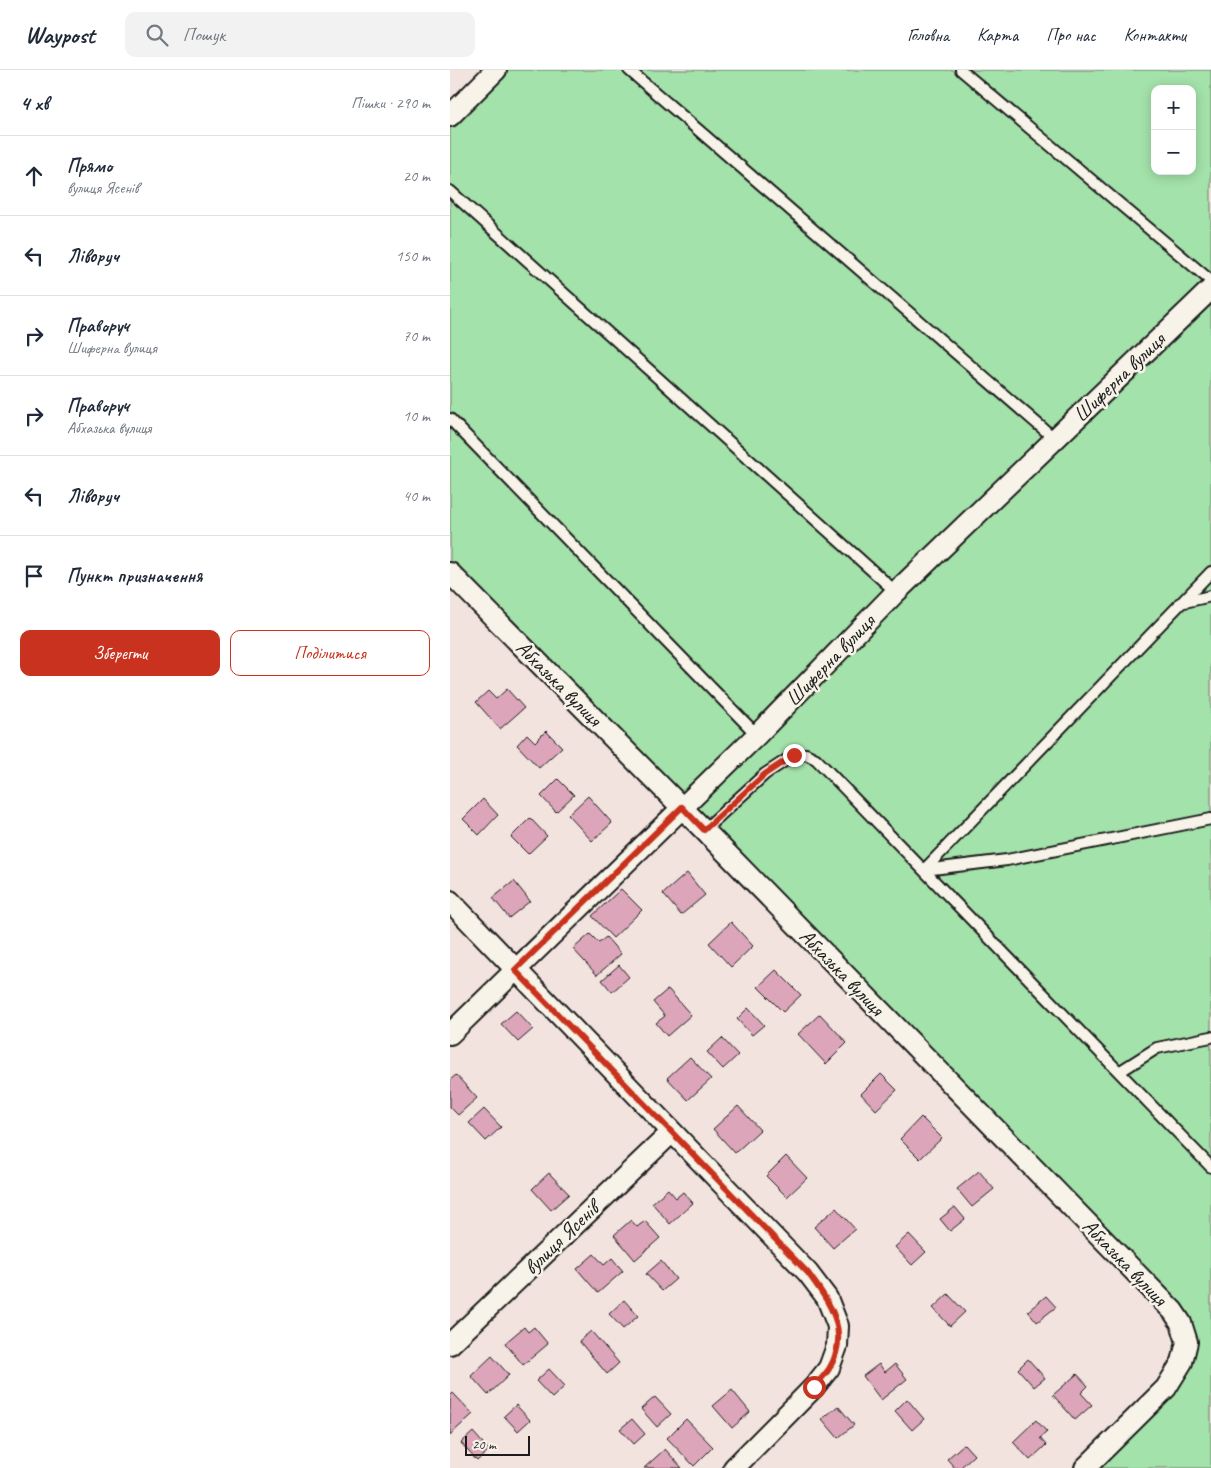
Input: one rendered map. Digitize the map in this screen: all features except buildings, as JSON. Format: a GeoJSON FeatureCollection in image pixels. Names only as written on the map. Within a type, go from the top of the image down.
{"type":"FeatureCollection","features":[{"type":"Feature","properties":{"kind":"street"},"geometry":{"type":"LineString","coordinates":[[450,116],[496,70]]}},
{"type":"Feature","properties":{"kind":"street","name":"Шиферна вулиця"},"geometry":{"type":"LineString","coordinates":[[450,1034],[757,735],[896,592],[1211,288]]}},
{"type":"Feature","properties":{"kind":"street","name":"Абхазька вулиця"},"geometry":{"type":"LineString","coordinates":[[450,573],[682,807],[1173,1311],[1181,1323],[1187,1342],[1182,1362],[1166,1388],[1085,1468]]}},
{"type":"Feature","properties":{"kind":"street"},"geometry":{"type":"LineString","coordinates":[[450,901],[808,1273],[827,1298],[838,1326],[837,1346],[829,1368],[814,1387],[734,1468]]}},
{"type":"Feature","properties":{"kind":"street","name":"вулиця Ясенів"},"geometry":{"type":"LineString","coordinates":[[450,1344],[672,1132]]}},
{"type":"Feature","properties":{"kind":"lane"},"geometry":{"type":"LineString","coordinates":[[629,70],[1055,439]]}},
{"type":"Feature","properties":{"kind":"lane"},"geometry":{"type":"LineString","coordinates":[[961,70],[1211,281]]}},
{"type":"Feature","properties":{"kind":"lane"},"geometry":{"type":"LineString","coordinates":[[450,191],[896,592]]}},
{"type":"Feature","properties":{"kind":"lane"},"geometry":{"type":"LineString","coordinates":[[450,419],[757,735]]}},
{"type":"Feature","properties":{"kind":"lane"},"geometry":{"type":"LineString","coordinates":[[924,870],[1211,572]]}},
{"type":"Feature","properties":{"kind":"lane"},"geometry":{"type":"LineString","coordinates":[[1180,603],[1211,596]]}},
{"type":"Feature","properties":{"kind":"lane"},"geometry":{"type":"LineString","coordinates":[[704,830],[765,774],[794,755],[806,754],[816,759],[1211,1167]]}},
{"type":"Feature","properties":{"kind":"lane"},"geometry":{"type":"LineString","coordinates":[[924,870],[1007,860],[1211,820]]}},
{"type":"Feature","properties":{"kind":"lane"},"geometry":{"type":"LineString","coordinates":[[1119,1072],[1156,1048],[1211,1036]]}},
{"type":"Feature","properties":{"kind":"green space"},"geometry":{"type":"Polygon","coordinates":[[[496,70],[1211,70],[1211,1468],[1085,1468],[1166,1388],[1181,1323],[450,573],[450,116],[496,70]]]}},
{"type":"Feature","properties":{"kind":"route"},"geometry":{"type":"LineString","coordinates":[[794,755],[765,774],[704,830],[682,807],[515,970],[808,1273],[827,1298],[838,1326],[837,1346],[829,1368],[814,1387]]}}]}
